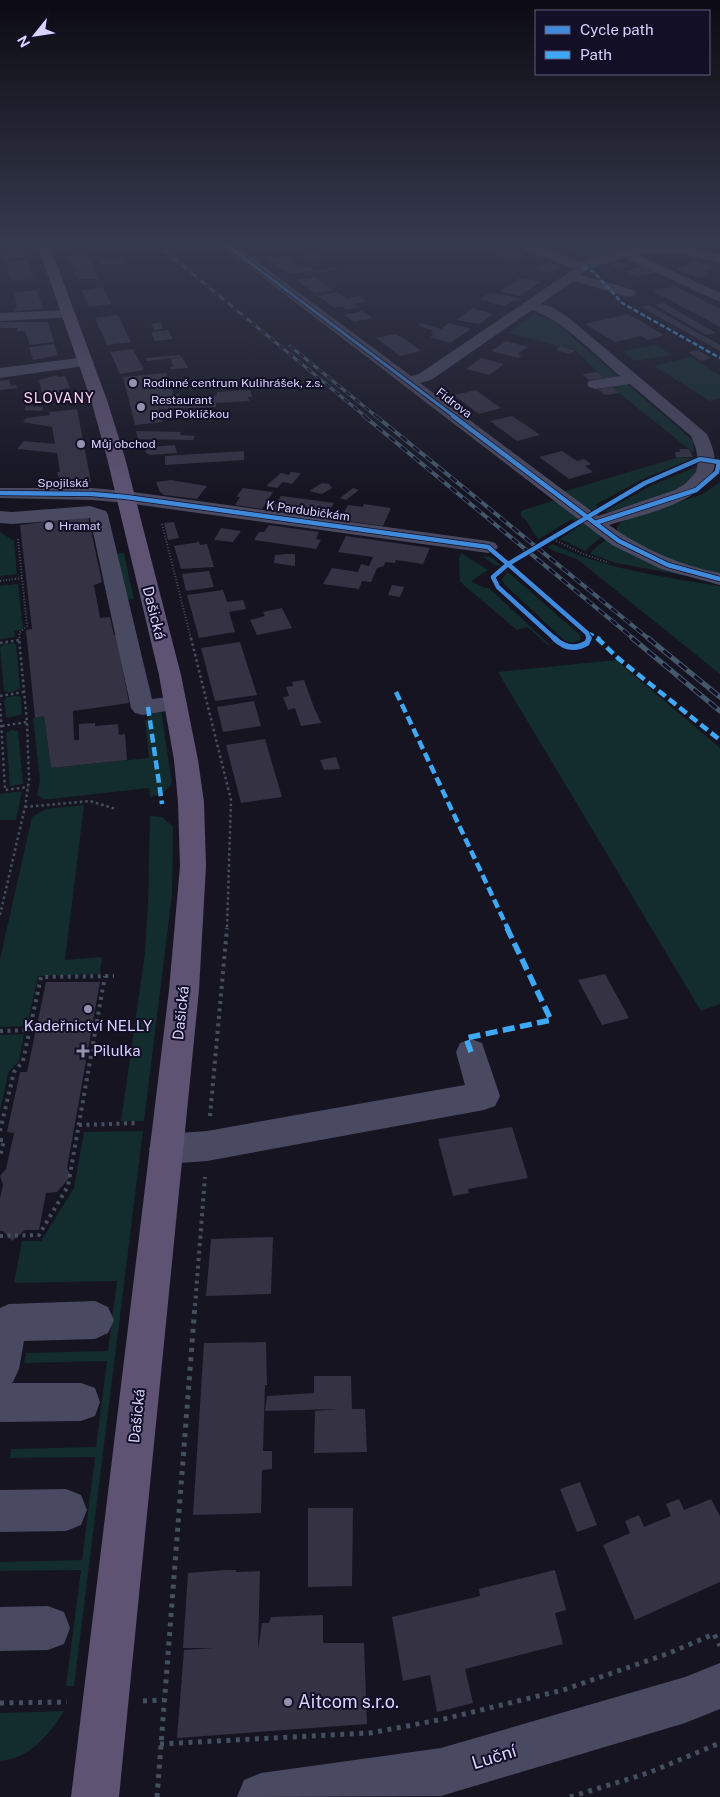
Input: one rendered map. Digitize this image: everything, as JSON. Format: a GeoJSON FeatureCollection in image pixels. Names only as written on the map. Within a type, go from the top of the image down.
{"type":"FeatureCollection","features":[{"type":"Feature","properties":{"kind":"main road","name":"Dašická"},"geometry":{"type":"LineString","coordinates":[[75,330],[109,433],[175,703],[189,785],[193,866],[184,990],[94,1797]]}},
{"type":"Feature","properties":{"kind":"street","name":"Fidrova"},"geometry":{"type":"LineString","coordinates":[[341,330],[619,541],[649,557],[683,570],[720,579]]}},
{"type":"Feature","properties":{"kind":"street"},"geometry":{"type":"LineString","coordinates":[[408,382],[425,377],[494,330]]}},
{"type":"Feature","properties":{"kind":"street"},"geometry":{"type":"LineString","coordinates":[[574,330],[715,449],[719,462],[717,472],[708,483],[696,490],[595,523]]}},
{"type":"Feature","properties":{"kind":"street"},"geometry":{"type":"LineString","coordinates":[[0,373],[86,362]]}},
{"type":"Feature","properties":{"kind":"street"},"geometry":{"type":"LineString","coordinates":[[595,384],[633,379]]}},
{"type":"Feature","properties":{"kind":"street","name":"Spojilská"},"geometry":{"type":"LineString","coordinates":[[0,494],[92,494],[126,497]]}},
{"type":"Feature","properties":{"kind":"street","name":"K Pardubičkám"},"geometry":{"type":"LineString","coordinates":[[126,497],[488,547]]}},
{"type":"Feature","properties":{"kind":"street"},"geometry":{"type":"LineString","coordinates":[[0,517],[90,512],[99,515],[142,708],[175,703]]}},
{"type":"Feature","properties":{"kind":"street"},"geometry":{"type":"LineString","coordinates":[[123,618],[154,613]]}},
{"type":"Feature","properties":{"kind":"street"},"geometry":{"type":"LineString","coordinates":[[168,1136],[207,1146],[484,1096],[471,1052]]}},
{"type":"Feature","properties":{"kind":"street"},"geometry":{"type":"LineString","coordinates":[[0,1369],[8,1323],[95,1320]]}},
{"type":"Feature","properties":{"kind":"street"},"geometry":{"type":"LineString","coordinates":[[0,1403],[81,1402]]}},
{"type":"Feature","properties":{"kind":"street"},"geometry":{"type":"LineString","coordinates":[[0,1511],[66,1510]]}},
{"type":"Feature","properties":{"kind":"street"},"geometry":{"type":"LineString","coordinates":[[0,1629],[48,1628]]}},
{"type":"Feature","properties":{"kind":"street","name":"Luční"},"geometry":{"type":"LineString","coordinates":[[261,1797],[441,1772],[685,1700],[720,1686]]}},
{"type":"Feature","properties":{"kind":"path"},"geometry":{"type":"LineString","coordinates":[[155,502],[180,593]]}},
{"type":"Feature","properties":{"kind":"path"},"geometry":{"type":"LineString","coordinates":[[548,540],[557,534]]}},
{"type":"Feature","properties":{"kind":"path"},"geometry":{"type":"LineString","coordinates":[[0,915],[28,787],[27,722],[19,640],[19,633],[27,626],[18,540],[12,536]]}},
{"type":"Feature","properties":{"kind":"path"},"geometry":{"type":"LineString","coordinates":[[548,540],[584,555]]}},
{"type":"Feature","properties":{"kind":"path"},"geometry":{"type":"LineString","coordinates":[[0,581],[22,578]]}},
{"type":"Feature","properties":{"kind":"path"},"geometry":{"type":"LineString","coordinates":[[0,643],[19,640]]}},
{"type":"Feature","properties":{"kind":"path"},"geometry":{"type":"LineString","coordinates":[[0,696],[24,692]]}},
{"type":"Feature","properties":{"kind":"path"},"geometry":{"type":"LineString","coordinates":[[0,703],[5,790],[28,787]]}},
{"type":"Feature","properties":{"kind":"path"},"geometry":{"type":"LineString","coordinates":[[2,726],[27,722]]}},
{"type":"Feature","properties":{"kind":"path"},"geometry":{"type":"LineString","coordinates":[[25,807],[90,801],[116,809]]}},
{"type":"Feature","properties":{"kind":"path"},"geometry":{"type":"LineString","coordinates":[[0,1236],[39,1235],[68,1186],[105,976]]}},
{"type":"Feature","properties":{"kind":"path"},"geometry":{"type":"LineString","coordinates":[[0,1131],[14,1072],[23,1062],[41,977],[114,976]]}},
{"type":"Feature","properties":{"kind":"path"},"geometry":{"type":"LineString","coordinates":[[0,1031],[30,1030]]}},
{"type":"Feature","properties":{"kind":"path"},"geometry":{"type":"LineString","coordinates":[[78,1125],[168,1136]]}},
{"type":"Feature","properties":{"kind":"path"},"geometry":{"type":"LineString","coordinates":[[0,1140],[4,1140],[0,1157]]}},
{"type":"Feature","properties":{"kind":"path"},"geometry":{"type":"LineString","coordinates":[[157,1797],[207,1146]]}},
{"type":"Feature","properties":{"kind":"path"},"geometry":{"type":"LineString","coordinates":[[160,1744],[370,1732],[444,1719],[563,1690],[667,1654],[714,1634],[720,1646]]}},
{"type":"Feature","properties":{"kind":"path"},"geometry":{"type":"LineString","coordinates":[[570,1797],[648,1773],[720,1743]]}},
{"type":"Feature","properties":{"kind":"green space"},"geometry":{"type":"Polygon","coordinates":[[[512,330],[564,330],[693,441],[694,453],[619,393],[575,350],[508,333],[512,330]]]}},
{"type":"Feature","properties":{"kind":"green space"},"geometry":{"type":"Polygon","coordinates":[[[657,345],[671,355],[635,361],[622,351],[657,345]]]}},
{"type":"Feature","properties":{"kind":"green space"},"geometry":{"type":"Polygon","coordinates":[[[691,357],[720,375],[720,398],[710,401],[654,366],[691,357]]]}},
{"type":"Feature","properties":{"kind":"green space"},"geometry":{"type":"Polygon","coordinates":[[[679,457],[694,458],[641,480],[595,505],[605,511],[652,485],[706,463],[686,487],[608,512],[588,510],[562,492],[679,457]]]}},
{"type":"Feature","properties":{"kind":"green space"},"geometry":{"type":"Polygon","coordinates":[[[720,482],[720,574],[666,558],[617,532],[617,527],[621,522],[703,494],[720,482]]]}},
{"type":"Feature","properties":{"kind":"green space"},"geometry":{"type":"Polygon","coordinates":[[[555,500],[602,536],[585,551],[560,539],[581,525],[572,519],[539,539],[521,516],[521,511],[555,500]]]}},
{"type":"Feature","properties":{"kind":"green space"},"geometry":{"type":"Polygon","coordinates":[[[0,532],[14,541],[17,574],[0,576],[0,532]]]}},
{"type":"Feature","properties":{"kind":"green space"},"geometry":{"type":"Polygon","coordinates":[[[606,539],[687,576],[616,563],[591,554],[606,539]]]}},
{"type":"Feature","properties":{"kind":"green space"},"geometry":{"type":"Polygon","coordinates":[[[552,544],[572,553],[613,566],[720,586],[720,674],[577,559],[548,547],[552,544]]]}},
{"type":"Feature","properties":{"kind":"green space"},"geometry":{"type":"Polygon","coordinates":[[[124,553],[134,599],[125,600],[114,554],[124,553]]]}},
{"type":"Feature","properties":{"kind":"green space"},"geometry":{"type":"Polygon","coordinates":[[[461,553],[488,570],[471,581],[489,588],[550,645],[527,627],[517,630],[460,582],[459,559],[461,553]]]}},
{"type":"Feature","properties":{"kind":"green space"},"geometry":{"type":"Polygon","coordinates":[[[482,556],[491,557],[580,635],[580,640],[572,643],[564,640],[505,585],[502,579],[507,573],[498,565],[496,566],[482,556]]]}},
{"type":"Feature","properties":{"kind":"green space"},"geometry":{"type":"Polygon","coordinates":[[[18,584],[23,630],[14,631],[15,637],[0,639],[0,586],[18,584]]]}},
{"type":"Feature","properties":{"kind":"green space"},"geometry":{"type":"Polygon","coordinates":[[[4,644],[16,644],[20,688],[8,692],[4,691],[0,647],[4,644]]]}},
{"type":"Feature","properties":{"kind":"green space"},"geometry":{"type":"Polygon","coordinates":[[[616,660],[720,748],[720,1004],[701,1011],[498,672],[616,660]]]}},
{"type":"Feature","properties":{"kind":"green space"},"geometry":{"type":"Polygon","coordinates":[[[7,697],[21,697],[22,714],[8,718],[6,716],[4,700],[7,697]]]}},
{"type":"Feature","properties":{"kind":"green space"},"geometry":{"type":"Polygon","coordinates":[[[157,711],[161,711],[172,783],[165,791],[150,797],[149,788],[51,799],[44,799],[37,795],[40,780],[33,718],[44,716],[51,768],[149,758],[145,721],[157,711]]]}},
{"type":"Feature","properties":{"kind":"green space"},"geometry":{"type":"Polygon","coordinates":[[[11,730],[18,731],[23,784],[10,786],[6,733],[11,730]]]}},
{"type":"Feature","properties":{"kind":"green space"},"geometry":{"type":"Polygon","coordinates":[[[22,791],[16,820],[0,820],[0,794],[22,791]]]}},
{"type":"Feature","properties":{"kind":"green space"},"geometry":{"type":"Polygon","coordinates":[[[84,805],[65,960],[102,957],[100,974],[38,976],[27,1026],[0,1027],[0,959],[32,817],[46,809],[84,805]]]}},
{"type":"Feature","properties":{"kind":"green space"},"geometry":{"type":"Polygon","coordinates":[[[150,816],[162,817],[173,827],[172,895],[144,1121],[121,1121],[145,953],[150,816]]]}},
{"type":"Feature","properties":{"kind":"green space"},"geometry":{"type":"Polygon","coordinates":[[[24,1034],[19,1061],[8,1073],[0,1111],[0,1035],[24,1034]]]}},
{"type":"Feature","properties":{"kind":"green space"},"geometry":{"type":"Polygon","coordinates":[[[143,1131],[74,1686],[66,1686],[81,1570],[0,1571],[0,1562],[82,1560],[95,1457],[10,1458],[11,1449],[96,1447],[107,1361],[24,1363],[26,1353],[108,1351],[117,1281],[14,1283],[22,1241],[41,1241],[74,1188],[84,1132],[143,1131]]]}},
{"type":"Feature","properties":{"kind":"green space"},"geometry":{"type":"Polygon","coordinates":[[[64,1711],[45,1737],[29,1751],[20,1756],[0,1761],[0,1713],[64,1711]]]}},
{"type":"Feature","properties":{"kind":"building"},"geometry":{"type":"Polygon","coordinates":[[[50,330],[54,342],[30,345],[25,331],[16,331],[50,330]]]}},
{"type":"Feature","properties":{"kind":"building"},"geometry":{"type":"Polygon","coordinates":[[[100,330],[125,330],[131,342],[107,345],[100,330]]]}},
{"type":"Feature","properties":{"kind":"building"},"geometry":{"type":"Polygon","coordinates":[[[168,330],[173,339],[155,341],[151,332],[168,330]]]}},
{"type":"Feature","properties":{"kind":"building"},"geometry":{"type":"Polygon","coordinates":[[[430,330],[470,330],[450,343],[430,337],[434,334],[430,333],[433,331],[430,330]]]}},
{"type":"Feature","properties":{"kind":"building"},"geometry":{"type":"Polygon","coordinates":[[[595,330],[655,330],[664,335],[648,340],[641,336],[615,342],[595,330]]]}},
{"type":"Feature","properties":{"kind":"building"},"geometry":{"type":"Polygon","coordinates":[[[682,330],[693,330],[720,345],[720,351],[682,330]]]}},
{"type":"Feature","properties":{"kind":"building"},"geometry":{"type":"Polygon","coordinates":[[[697,330],[711,330],[716,333],[706,335],[697,330]]]}},
{"type":"Feature","properties":{"kind":"building"},"geometry":{"type":"Polygon","coordinates":[[[396,334],[421,351],[400,356],[376,338],[396,334]]]}},
{"type":"Feature","properties":{"kind":"building"},"geometry":{"type":"Polygon","coordinates":[[[506,341],[528,347],[517,354],[522,355],[518,358],[491,351],[506,341]]]}},
{"type":"Feature","properties":{"kind":"building"},"geometry":{"type":"Polygon","coordinates":[[[54,344],[58,355],[33,360],[29,347],[54,344]]]}},
{"type":"Feature","properties":{"kind":"building"},"geometry":{"type":"Polygon","coordinates":[[[560,346],[575,350],[570,354],[556,350],[560,346]]]}},
{"type":"Feature","properties":{"kind":"building"},"geometry":{"type":"Polygon","coordinates":[[[133,349],[144,370],[120,374],[110,352],[133,349]]]}},
{"type":"Feature","properties":{"kind":"building"},"geometry":{"type":"Polygon","coordinates":[[[698,350],[711,358],[701,361],[688,352],[698,350]]]}},
{"type":"Feature","properties":{"kind":"building"},"geometry":{"type":"Polygon","coordinates":[[[180,355],[181,357],[147,361],[146,358],[180,355]]]}},
{"type":"Feature","properties":{"kind":"building"},"geometry":{"type":"Polygon","coordinates":[[[182,357],[188,368],[171,369],[170,367],[174,366],[170,359],[182,357]]]}},
{"type":"Feature","properties":{"kind":"building"},"geometry":{"type":"Polygon","coordinates":[[[481,358],[504,364],[489,375],[466,369],[481,358]]]}},
{"type":"Feature","properties":{"kind":"building"},"geometry":{"type":"Polygon","coordinates":[[[597,372],[604,378],[589,380],[582,374],[597,372]]]}},
{"type":"Feature","properties":{"kind":"building"},"geometry":{"type":"Polygon","coordinates":[[[166,373],[174,395],[179,394],[181,399],[159,401],[159,403],[210,400],[210,397],[217,395],[217,392],[250,390],[252,397],[248,397],[249,401],[216,403],[216,407],[159,409],[163,422],[135,425],[123,377],[166,373]]]}},
{"type":"Feature","properties":{"kind":"building"},"geometry":{"type":"Polygon","coordinates":[[[57,375],[58,377],[65,376],[70,388],[58,390],[59,392],[42,392],[39,380],[57,375]]]}},
{"type":"Feature","properties":{"kind":"building"},"geometry":{"type":"Polygon","coordinates":[[[9,380],[11,386],[16,385],[17,388],[0,390],[0,381],[9,380]]]}},
{"type":"Feature","properties":{"kind":"building"},"geometry":{"type":"Polygon","coordinates":[[[612,387],[619,393],[605,395],[598,389],[612,387]]]}},
{"type":"Feature","properties":{"kind":"building"},"geometry":{"type":"Polygon","coordinates":[[[476,390],[501,408],[479,414],[454,395],[476,390]]]}},
{"type":"Feature","properties":{"kind":"building"},"geometry":{"type":"Polygon","coordinates":[[[26,406],[43,407],[42,411],[24,410],[26,406]]]}},
{"type":"Feature","properties":{"kind":"building"},"geometry":{"type":"Polygon","coordinates":[[[77,409],[91,482],[84,486],[58,486],[60,481],[57,472],[60,472],[57,453],[17,449],[24,441],[55,444],[52,427],[23,422],[26,418],[50,415],[49,412],[77,409]]]}},
{"type":"Feature","properties":{"kind":"building"},"geometry":{"type":"Polygon","coordinates":[[[512,416],[540,435],[517,441],[490,421],[512,416]]]}},
{"type":"Feature","properties":{"kind":"building"},"geometry":{"type":"Polygon","coordinates":[[[136,431],[181,432],[180,435],[195,436],[193,440],[138,439],[136,431]]]}},
{"type":"Feature","properties":{"kind":"building"},"geometry":{"type":"Polygon","coordinates":[[[175,445],[177,453],[150,455],[146,453],[145,449],[149,447],[175,445]]]}},
{"type":"Feature","properties":{"kind":"building"},"geometry":{"type":"Polygon","coordinates":[[[679,449],[689,449],[693,457],[676,457],[675,452],[680,452],[679,449]]]}},
{"type":"Feature","properties":{"kind":"building"},"geometry":{"type":"Polygon","coordinates":[[[244,451],[244,460],[165,465],[165,456],[244,451]]]}},
{"type":"Feature","properties":{"kind":"building"},"geometry":{"type":"Polygon","coordinates":[[[562,451],[577,461],[584,459],[591,464],[585,466],[593,472],[569,479],[539,457],[562,451]]]}},
{"type":"Feature","properties":{"kind":"building"},"geometry":{"type":"Polygon","coordinates":[[[291,472],[301,473],[292,484],[283,482],[277,488],[266,486],[281,473],[289,475],[291,472]]]}},
{"type":"Feature","properties":{"kind":"building"},"geometry":{"type":"Polygon","coordinates":[[[171,480],[207,486],[197,499],[164,495],[160,492],[156,482],[171,480]]]}},
{"type":"Feature","properties":{"kind":"building"},"geometry":{"type":"Polygon","coordinates":[[[322,483],[329,484],[332,488],[322,494],[309,491],[322,483]]]}},
{"type":"Feature","properties":{"kind":"building"},"geometry":{"type":"Polygon","coordinates":[[[243,488],[273,492],[262,509],[235,505],[240,497],[236,497],[243,488]]]}},
{"type":"Feature","properties":{"kind":"building"},"geometry":{"type":"Polygon","coordinates":[[[353,488],[359,490],[346,500],[340,498],[353,488]]]}},
{"type":"Feature","properties":{"kind":"building"},"geometry":{"type":"Polygon","coordinates":[[[281,496],[334,503],[329,511],[325,511],[322,517],[272,510],[281,496]]]}},
{"type":"Feature","properties":{"kind":"building"},"geometry":{"type":"Polygon","coordinates":[[[364,504],[391,508],[383,526],[340,520],[348,505],[363,507],[364,504]]]}},
{"type":"Feature","properties":{"kind":"building"},"geometry":{"type":"Polygon","coordinates":[[[88,516],[102,582],[94,585],[100,618],[110,617],[114,635],[116,635],[129,703],[73,711],[74,740],[79,740],[79,724],[95,723],[95,726],[118,724],[119,735],[125,734],[127,760],[51,768],[44,716],[35,718],[26,630],[32,629],[20,525],[88,516]]]}},
{"type":"Feature","properties":{"kind":"building"},"geometry":{"type":"Polygon","coordinates":[[[174,522],[179,538],[168,540],[164,523],[174,522]]]}},
{"type":"Feature","properties":{"kind":"building"},"geometry":{"type":"Polygon","coordinates":[[[269,525],[319,532],[316,539],[321,540],[316,549],[254,540],[259,532],[264,532],[269,525]]]}},
{"type":"Feature","properties":{"kind":"building"},"geometry":{"type":"Polygon","coordinates":[[[221,528],[241,531],[233,542],[214,540],[221,528]]]}},
{"type":"Feature","properties":{"kind":"building"},"geometry":{"type":"Polygon","coordinates":[[[346,536],[430,548],[423,564],[396,560],[395,563],[385,562],[384,566],[377,568],[371,582],[362,581],[359,589],[323,584],[332,568],[358,572],[361,564],[369,566],[373,557],[338,552],[346,536]]]}},
{"type":"Feature","properties":{"kind":"building"},"geometry":{"type":"Polygon","coordinates":[[[199,542],[200,545],[207,544],[214,567],[181,569],[174,546],[199,542]]]}},
{"type":"Feature","properties":{"kind":"building"},"geometry":{"type":"Polygon","coordinates":[[[295,554],[295,566],[274,563],[275,555],[295,554]]]}},
{"type":"Feature","properties":{"kind":"building"},"geometry":{"type":"Polygon","coordinates":[[[209,571],[214,587],[186,591],[182,574],[209,571]]]}},
{"type":"Feature","properties":{"kind":"building"},"geometry":{"type":"Polygon","coordinates":[[[392,585],[404,587],[400,597],[388,595],[392,585]]]}},
{"type":"Feature","properties":{"kind":"building"},"geometry":{"type":"Polygon","coordinates":[[[223,590],[227,602],[243,600],[246,609],[229,612],[235,632],[199,638],[187,595],[223,590]]]}},
{"type":"Feature","properties":{"kind":"building"},"geometry":{"type":"Polygon","coordinates":[[[282,608],[292,628],[257,635],[250,620],[265,616],[263,612],[282,608]]]}},
{"type":"Feature","properties":{"kind":"building"},"geometry":{"type":"Polygon","coordinates":[[[240,642],[257,695],[215,701],[201,648],[240,642]]]}},
{"type":"Feature","properties":{"kind":"building"},"geometry":{"type":"Polygon","coordinates":[[[304,680],[321,723],[301,726],[295,708],[288,710],[283,697],[289,696],[286,687],[293,686],[292,682],[304,680]]]}},
{"type":"Feature","properties":{"kind":"building"},"geometry":{"type":"Polygon","coordinates":[[[254,701],[261,726],[223,732],[217,707],[254,701]]]}},
{"type":"Feature","properties":{"kind":"building"},"geometry":{"type":"Polygon","coordinates":[[[265,739],[282,797],[241,803],[226,745],[265,739]]]}},
{"type":"Feature","properties":{"kind":"building"},"geometry":{"type":"Polygon","coordinates":[[[336,757],[340,769],[324,770],[320,760],[336,757]]]}},
{"type":"Feature","properties":{"kind":"building"},"geometry":{"type":"Polygon","coordinates":[[[605,974],[629,1018],[602,1025],[578,980],[605,974]]]}},
{"type":"Feature","properties":{"kind":"building"},"geometry":{"type":"Polygon","coordinates":[[[46,982],[100,982],[67,1168],[71,1176],[57,1192],[46,1193],[39,1230],[25,1230],[12,1241],[3,1231],[0,1231],[0,1198],[3,1185],[0,1176],[6,1169],[14,1133],[7,1132],[20,1072],[27,1072],[46,982]]]}},
{"type":"Feature","properties":{"kind":"building"},"geometry":{"type":"Polygon","coordinates":[[[512,1127],[528,1178],[468,1189],[469,1193],[453,1196],[438,1139],[512,1127]]]}},
{"type":"Feature","properties":{"kind":"building"},"geometry":{"type":"Polygon","coordinates":[[[273,1237],[271,1294],[206,1296],[211,1239],[273,1237]]]}},
{"type":"Feature","properties":{"kind":"building"},"geometry":{"type":"Polygon","coordinates":[[[266,1342],[267,1385],[265,1385],[263,1451],[272,1451],[272,1469],[262,1470],[261,1513],[193,1515],[204,1343],[266,1342]]]}},
{"type":"Feature","properties":{"kind":"building"},"geometry":{"type":"Polygon","coordinates":[[[314,1376],[351,1376],[352,1409],[365,1409],[367,1452],[314,1453],[315,1411],[337,1409],[265,1411],[267,1396],[314,1393],[314,1376]]]}},
{"type":"Feature","properties":{"kind":"building"},"geometry":{"type":"Polygon","coordinates":[[[580,1482],[597,1525],[577,1532],[560,1489],[580,1482]]]}},
{"type":"Feature","properties":{"kind":"building"},"geometry":{"type":"Polygon","coordinates":[[[679,1499],[684,1510],[711,1499],[720,1516],[720,1582],[635,1620],[603,1545],[630,1533],[625,1521],[639,1515],[644,1527],[671,1516],[666,1504],[679,1499]]]}},
{"type":"Feature","properties":{"kind":"building"},"geometry":{"type":"Polygon","coordinates":[[[308,1508],[353,1508],[352,1586],[308,1587],[308,1508]]]}},
{"type":"Feature","properties":{"kind":"building"},"geometry":{"type":"Polygon","coordinates":[[[236,1570],[236,1572],[260,1571],[258,1650],[262,1623],[269,1623],[271,1617],[323,1615],[323,1643],[364,1643],[367,1724],[177,1738],[184,1650],[214,1648],[183,1648],[188,1573],[236,1570]]]}},
{"type":"Feature","properties":{"kind":"building"},"geometry":{"type":"Polygon","coordinates":[[[555,1570],[566,1610],[555,1613],[563,1644],[465,1669],[473,1703],[437,1712],[430,1675],[403,1681],[392,1617],[480,1596],[479,1589],[555,1570]]]}},
{"type":"Feature","properties":{"kind":"railway"},"geometry":{"type":"LineString","coordinates":[[261,330],[366,417]]}},
{"type":"Feature","properties":{"kind":"railway"},"geometry":{"type":"LineString","coordinates":[[290,346],[377,417]]}},
{"type":"Feature","properties":{"kind":"railway"},"geometry":{"type":"LineString","coordinates":[[364,416],[634,639]]}},
{"type":"Feature","properties":{"kind":"railway"},"geometry":{"type":"LineString","coordinates":[[376,416],[649,639]]}},
{"type":"Feature","properties":{"kind":"railway"},"geometry":{"type":"LineString","coordinates":[[632,638],[720,711]]}},
{"type":"Feature","properties":{"kind":"railway"},"geometry":{"type":"LineString","coordinates":[[648,638],[720,697]]}},
{"type":"Feature","properties":{"kind":"marked path"},"geometry":{"type":"LineString","coordinates":[[670,330],[720,358]]}},
{"type":"Feature","properties":{"kind":"marked path"},"geometry":{"type":"LineString","coordinates":[[587,633],[601,640],[619,659],[720,740]]}},
{"type":"Feature","properties":{"kind":"marked path"},"geometry":{"type":"LineString","coordinates":[[396,692],[551,1020],[466,1038],[471,1052]]}},
{"type":"Feature","properties":{"kind":"marked path"},"geometry":{"type":"LineString","coordinates":[[148,707],[162,804]]}},
{"type":"Feature","properties":{"kind":"cycle path"},"geometry":{"type":"LineString","coordinates":[[339,330],[619,541],[668,565],[720,579]]}},
{"type":"Feature","properties":{"kind":"cycle path"},"geometry":{"type":"LineString","coordinates":[[0,493],[92,494],[126,497],[488,547],[498,556],[587,633],[589,639],[587,643],[572,647],[558,642],[498,587],[493,577],[495,574],[502,568],[545,542],[600,508],[645,483],[700,459],[719,462],[717,472],[696,490],[595,523]]}},
{"type":"Feature","properties":{"kind":"place","name":"Rodinné centrum Kulihrášek, z.s."},"geometry":{"type":"Point","coordinates":[133,383]}},
{"type":"Feature","properties":{"kind":"place","name":"Restaurant pod Pokličkou"},"geometry":{"type":"Point","coordinates":[141,407]}},
{"type":"Feature","properties":{"kind":"place","name":"Můj obchod"},"geometry":{"type":"Point","coordinates":[81,444]}},
{"type":"Feature","properties":{"kind":"place","name":"Hramat"},"geometry":{"type":"Point","coordinates":[49,526]}},
{"type":"Feature","properties":{"kind":"place","name":"Kadeřnictví NELLY"},"geometry":{"type":"Point","coordinates":[88,1009]}},
{"type":"Feature","properties":{"kind":"place","name":"Pilulka"},"geometry":{"type":"Point","coordinates":[83,1051]}},
{"type":"Feature","properties":{"kind":"place","name":"Aitcom s.r.o."},"geometry":{"type":"Point","coordinates":[288,1702]}},
{"type":"Feature","properties":{"kind":"district","name":"SLOVANY"},"geometry":{"type":"Point","coordinates":[59,398]}}]}
